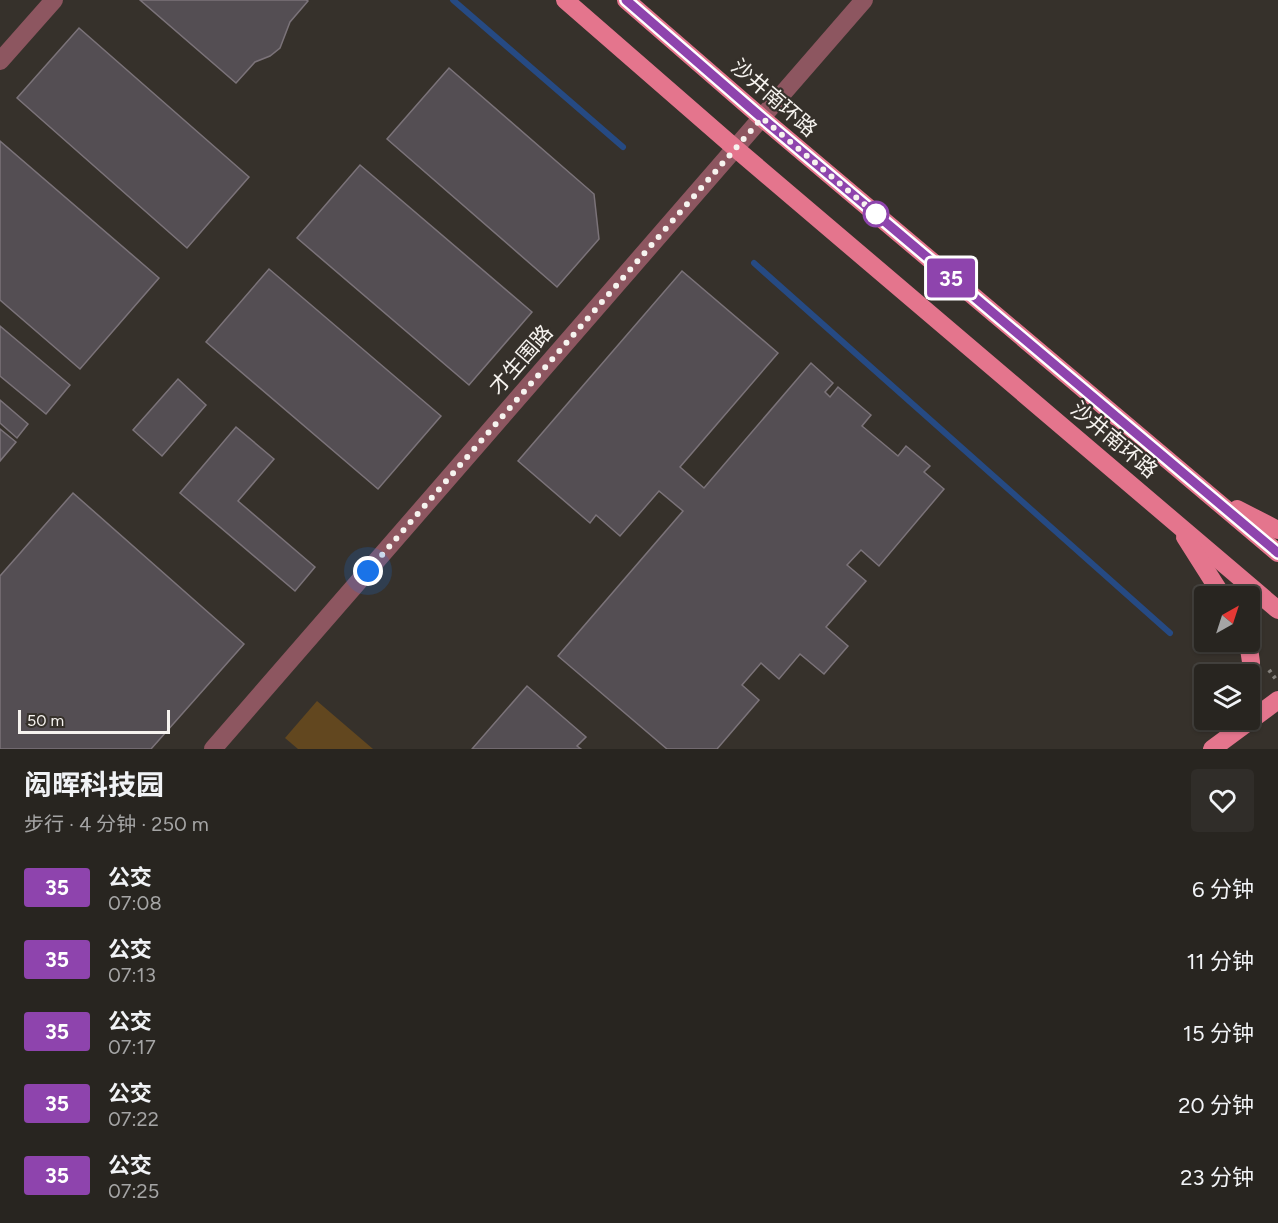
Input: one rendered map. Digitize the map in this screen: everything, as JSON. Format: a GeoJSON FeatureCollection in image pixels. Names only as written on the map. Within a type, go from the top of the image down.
{"type":"FeatureCollection","features":[{"type":"Feature","properties":{"kind":"main road","name":"沙井南环路"},"geometry":{"type":"LineString","coordinates":[[565,0],[735,148],[1278,610]]}},
{"type":"Feature","properties":{"kind":"main road","name":"沙井南环路"},"geometry":{"type":"LineString","coordinates":[[626,0],[762,118],[1278,553]]}},
{"type":"Feature","properties":{"kind":"main road"},"geometry":{"type":"LineString","coordinates":[[1207,493],[1278,530]]}},
{"type":"Feature","properties":{"kind":"main road"},"geometry":{"type":"LineString","coordinates":[[1176,522],[1216,586]]}},
{"type":"Feature","properties":{"kind":"main road"},"geometry":{"type":"LineString","coordinates":[[1212,749],[1278,700]]}},
{"type":"Feature","properties":{"kind":"main road"},"geometry":{"type":"LineString","coordinates":[[1205,749],[1220,730]]}},
{"type":"Feature","properties":{"kind":"street"},"geometry":{"type":"LineString","coordinates":[[0,62],[54,0]]}},
{"type":"Feature","properties":{"kind":"street","name":"才生围路"},"geometry":{"type":"LineString","coordinates":[[213,749],[864,0]]}},
{"type":"Feature","properties":{"kind":"path"},"geometry":{"type":"LineString","coordinates":[[1267,667],[1278,682]]}},
{"type":"Feature","properties":{"kind":"shaded area"},"geometry":{"type":"Polygon","coordinates":[[[317,701],[373,749],[298,749],[285,738],[317,701]]]}},
{"type":"Feature","properties":{"kind":"building"},"geometry":{"type":"Polygon","coordinates":[[[140,0],[308,1],[290,22],[280,48],[270,56],[255,62],[236,83],[140,0]]]}},
{"type":"Feature","properties":{"kind":"building"},"geometry":{"type":"Polygon","coordinates":[[[79,28],[249,177],[187,248],[17,98],[79,28]]]}},
{"type":"Feature","properties":{"kind":"building"},"geometry":{"type":"Polygon","coordinates":[[[449,68],[594,194],[599,239],[557,287],[387,139],[449,68]]]}},
{"type":"Feature","properties":{"kind":"building"},"geometry":{"type":"Polygon","coordinates":[[[0,141],[159,278],[80,369],[0,300],[0,141]]]}},
{"type":"Feature","properties":{"kind":"building"},"geometry":{"type":"Polygon","coordinates":[[[360,165],[532,312],[469,385],[297,238],[360,165]]]}},
{"type":"Feature","properties":{"kind":"building"},"geometry":{"type":"Polygon","coordinates":[[[269,269],[441,416],[378,489],[206,342],[269,269]]]}},
{"type":"Feature","properties":{"kind":"building"},"geometry":{"type":"Polygon","coordinates":[[[682,271],[778,353],[680,467],[704,488],[811,363],[833,383],[825,392],[830,397],[838,387],[871,415],[862,426],[898,456],[906,446],[930,466],[924,472],[944,489],[879,566],[861,550],[847,565],[866,581],[826,627],[848,646],[824,674],[800,654],[779,679],[761,663],[742,685],[759,700],[717,749],[667,749],[558,656],[683,511],[659,491],[620,536],[596,515],[590,523],[518,461],[682,271]]]}},
{"type":"Feature","properties":{"kind":"building"},"geometry":{"type":"Polygon","coordinates":[[[0,326],[70,385],[46,414],[0,376],[0,326]]]}},
{"type":"Feature","properties":{"kind":"building"},"geometry":{"type":"Polygon","coordinates":[[[178,379],[206,405],[162,456],[133,430],[178,379]]]}},
{"type":"Feature","properties":{"kind":"building"},"geometry":{"type":"Polygon","coordinates":[[[0,400],[28,424],[17,438],[0,423],[0,400]]]}},
{"type":"Feature","properties":{"kind":"building"},"geometry":{"type":"Polygon","coordinates":[[[236,427],[274,459],[238,501],[315,567],[295,591],[180,493],[236,427]]]}},
{"type":"Feature","properties":{"kind":"building"},"geometry":{"type":"Polygon","coordinates":[[[0,429],[16,442],[0,461],[0,429]]]}},
{"type":"Feature","properties":{"kind":"building"},"geometry":{"type":"Polygon","coordinates":[[[73,493],[244,644],[151,749],[0,749],[0,576],[73,493]]]}},
{"type":"Feature","properties":{"kind":"building"},"geometry":{"type":"Polygon","coordinates":[[[527,686],[586,737],[577,746],[581,749],[472,749],[527,686]]]}},
{"type":"Feature","properties":{"kind":"waterway"},"geometry":{"type":"LineString","coordinates":[[453,0],[623,147]]}},
{"type":"Feature","properties":{"kind":"waterway"},"geometry":{"type":"LineString","coordinates":[[754,263],[1170,633]]}},
{"type":"Feature","properties":{"kind":"bus line","name":"35"},"geometry":{"type":"LineString","coordinates":[[626,0],[762,118],[1278,553]]}},
{"type":"Feature","properties":{"kind":"route"},"geometry":{"type":"LineString","coordinates":[[368,571],[762,118],[876,214]]}}]}
